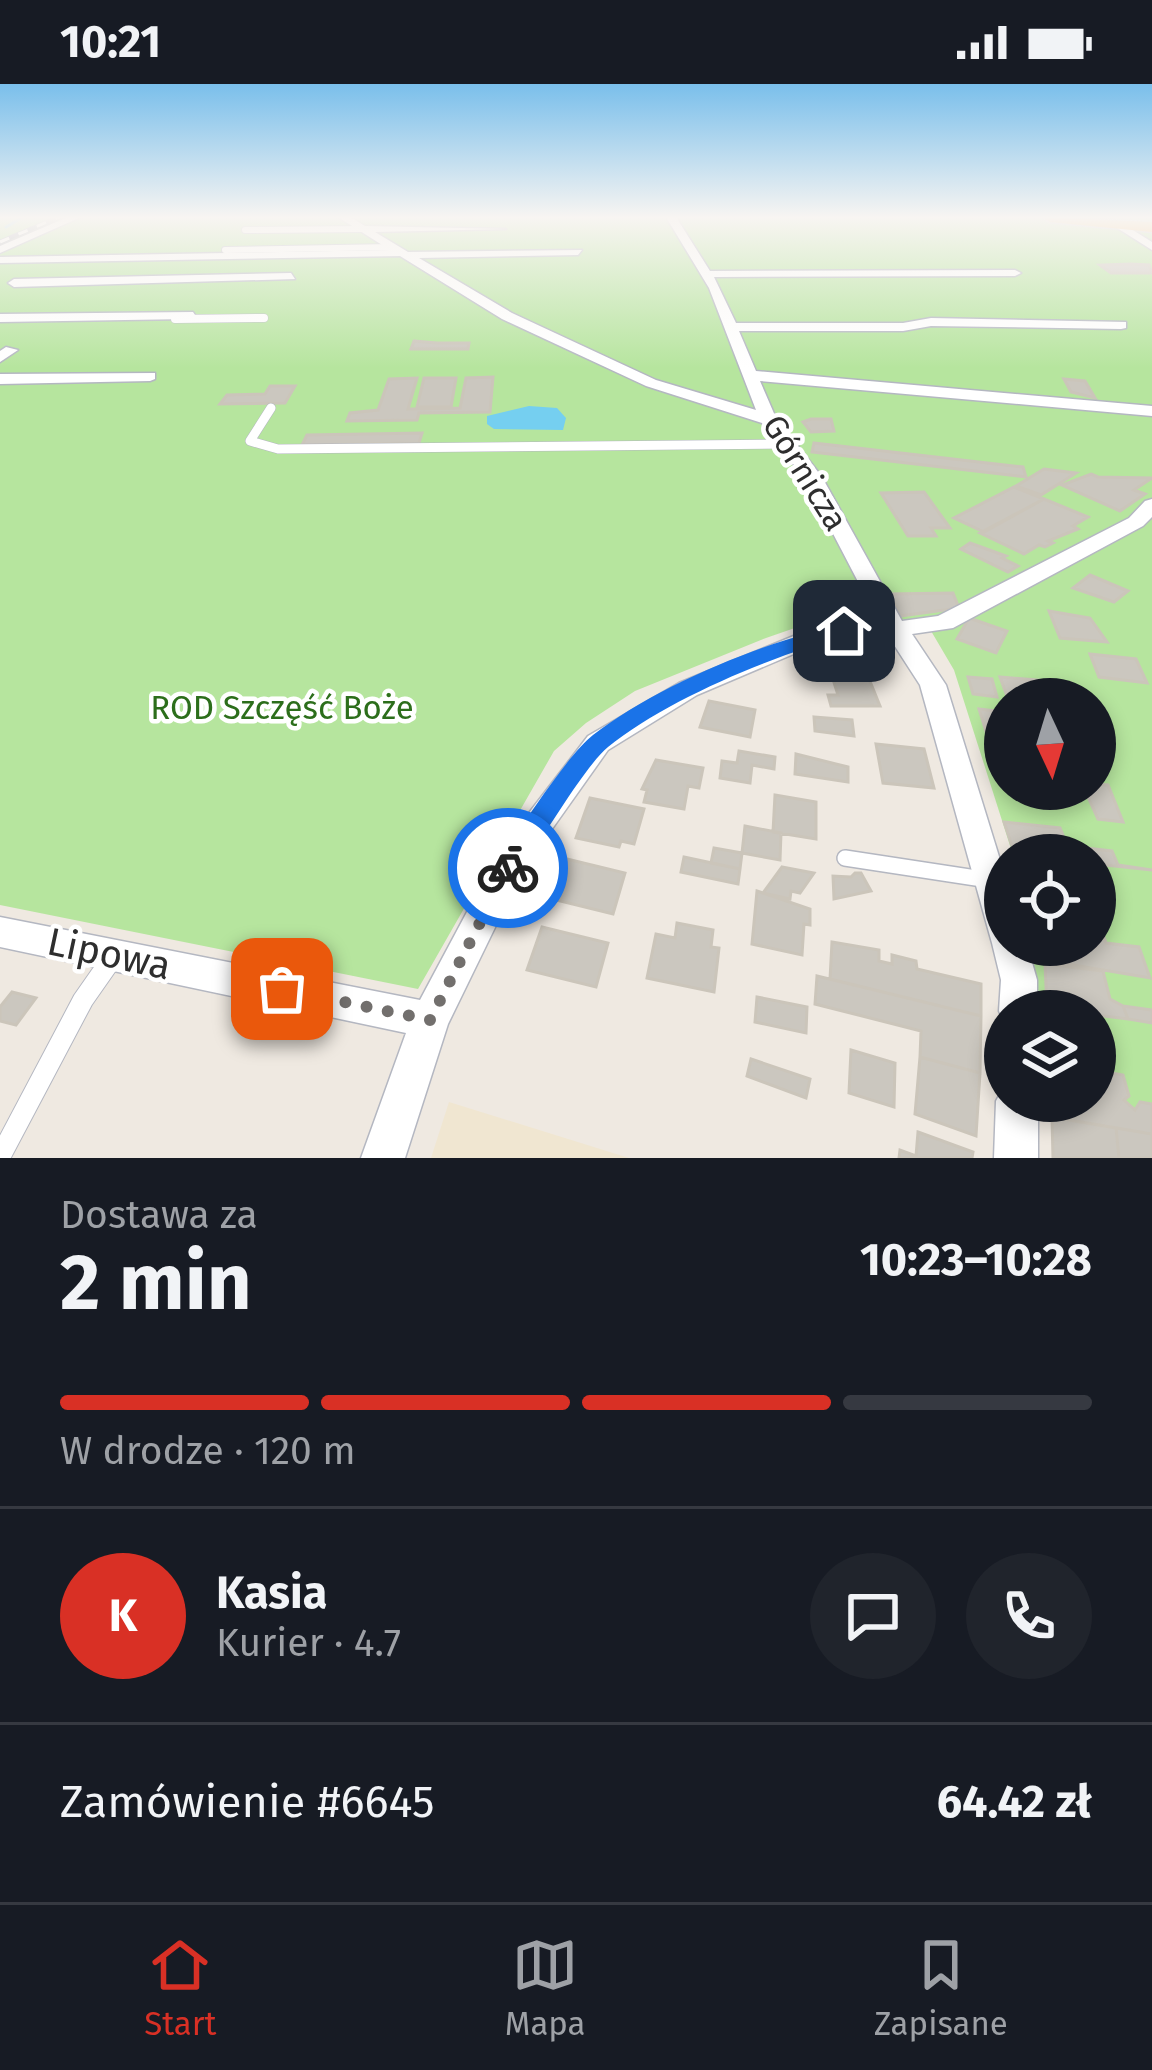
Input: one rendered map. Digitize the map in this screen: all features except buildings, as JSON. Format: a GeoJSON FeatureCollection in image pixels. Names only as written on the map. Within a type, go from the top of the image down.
{"type":"FeatureCollection","features":[{"type":"Feature","properties":{"kind":"street"},"geometry":{"type":"LineString","coordinates":[[78,292],[107,267]]}},
{"type":"Feature","properties":{"kind":"street"},"geometry":{"type":"LineString","coordinates":[[14,283],[288,283],[297,267]]}},
{"type":"Feature","properties":{"kind":"street"},"geometry":{"type":"LineString","coordinates":[[425,267],[507,316],[651,383],[768,419]]}},
{"type":"Feature","properties":{"kind":"street","name":"Górnicza"},"geometry":{"type":"LineString","coordinates":[[703,267],[733,328],[768,419],[813,478],[894,625],[933,685],[984,859]]}},
{"type":"Feature","properties":{"kind":"street"},"geometry":{"type":"LineString","coordinates":[[707,274],[1016,273]]}},
{"type":"Feature","properties":{"kind":"street"},"geometry":{"type":"LineString","coordinates":[[50,318],[65,304]]}},
{"type":"Feature","properties":{"kind":"street"},"geometry":{"type":"LineString","coordinates":[[0,320],[188,315]]}},
{"type":"Feature","properties":{"kind":"street"},"geometry":{"type":"LineString","coordinates":[[733,328],[903,327],[932,322],[1121,325]]}},
{"type":"Feature","properties":{"kind":"street"},"geometry":{"type":"LineString","coordinates":[[748,375],[1152,411]]}},
{"type":"Feature","properties":{"kind":"street"},"geometry":{"type":"LineString","coordinates":[[0,379],[150,376]]}},
{"type":"Feature","properties":{"kind":"street"},"geometry":{"type":"LineString","coordinates":[[383,1158],[430,1020],[511,861],[598,743],[688,689],[810,638],[944,623],[1147,519]]}},
{"type":"Feature","properties":{"kind":"street","name":"Lipowa"},"geometry":{"type":"LineString","coordinates":[[0,932],[430,1020]]}},
{"type":"Feature","properties":{"kind":"street"},"geometry":{"type":"LineString","coordinates":[[1016,1158],[1017,1122]]}},
{"type":"Feature","properties":{"kind":"lane"},"geometry":{"type":"LineString","coordinates":[[50,318],[264,318]]}},
{"type":"Feature","properties":{"kind":"lane"},"geometry":{"type":"LineString","coordinates":[[271,408],[250,441],[278,449],[787,444]]}},
{"type":"Feature","properties":{"kind":"lane"},"geometry":{"type":"LineString","coordinates":[[844,858],[984,879]]}},
{"type":"Feature","properties":{"kind":"lane"},"geometry":{"type":"LineString","coordinates":[[0,1157],[82,1000],[115,955]]}},
{"type":"Feature","properties":{"kind":"shaded area"},"geometry":{"type":"Polygon","coordinates":[[[449,1102],[629,1158],[431,1158],[449,1102]]]}},
{"type":"Feature","properties":{"kind":"green space","name":"ROD Szczęść Boże"},"geometry":{"type":"Polygon","coordinates":[[[0,267],[1152,267],[1152,1158],[1056,1158],[1055,1122],[1116,1122],[1116,990],[1038,990],[1034,966],[1116,966],[1116,834],[1006,834],[999,810],[1116,810],[1116,678],[984,678],[984,764],[954,670],[924,619],[812,622],[635,691],[554,751],[418,989],[0,905],[0,267]]]}},
{"type":"Feature","properties":{"kind":"water"},"geometry":{"type":"Polygon","coordinates":[[[529,406],[557,408],[566,418],[563,430],[494,429],[487,424],[487,416],[529,406]]]}},
{"type":"Feature","properties":{"kind":"way so far"},"geometry":{"type":"LineString","coordinates":[[282,989],[430,1020],[508,868]]}},
{"type":"Feature","properties":{"kind":"route"},"geometry":{"type":"LineString","coordinates":[[508,868],[598,743],[688,689],[810,638],[844,631]]}}]}
